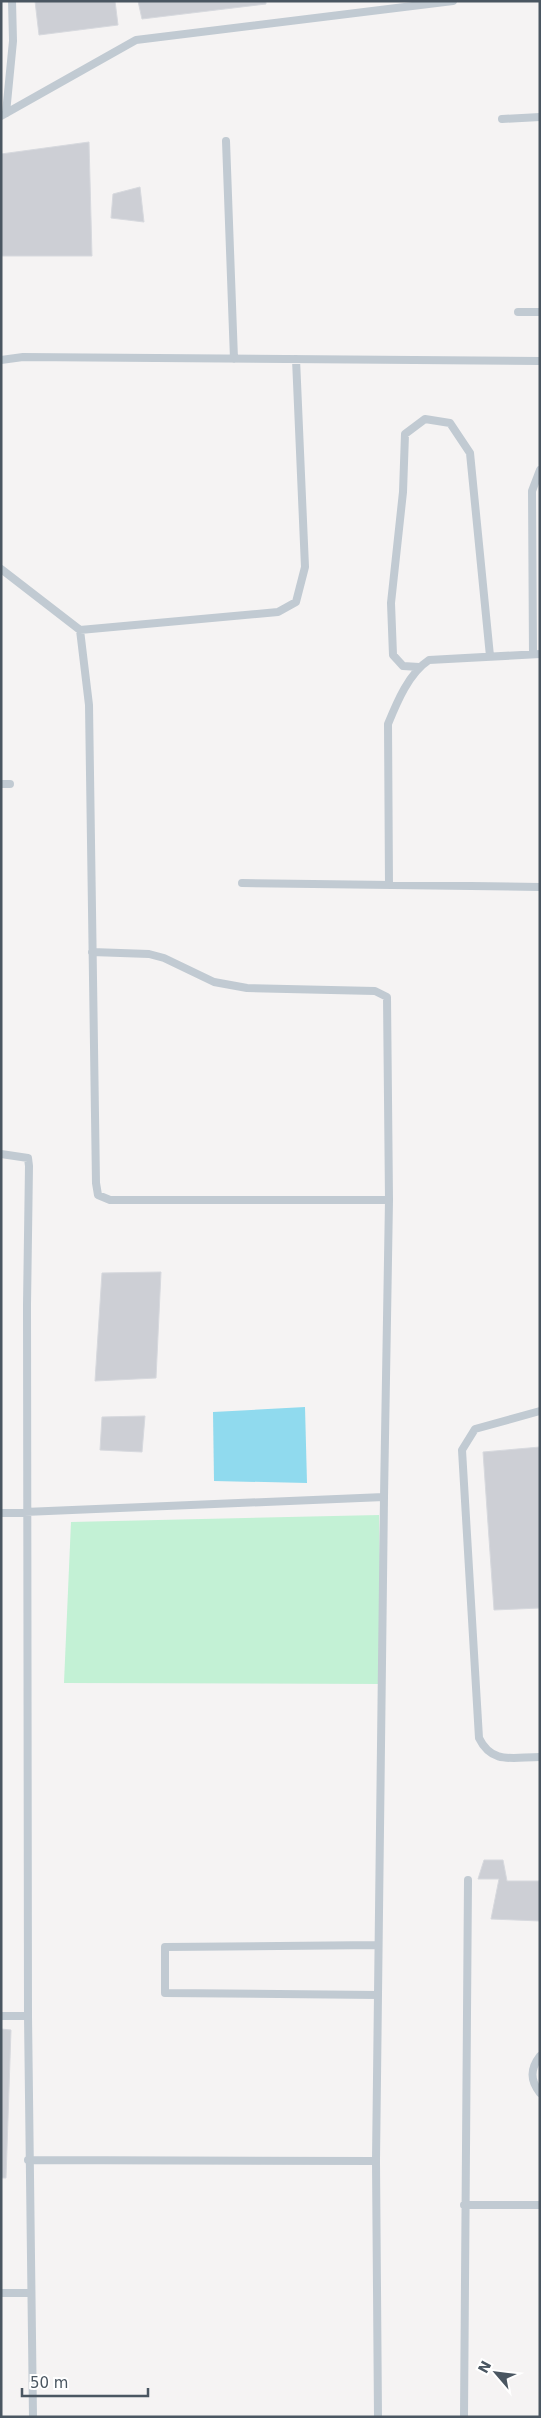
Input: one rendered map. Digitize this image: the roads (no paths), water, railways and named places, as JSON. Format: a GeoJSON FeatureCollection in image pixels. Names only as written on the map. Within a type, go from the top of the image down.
{"type":"FeatureCollection","features":[{"type":"Feature","properties":{"kind":"lane"},"geometry":{"type":"LineString","coordinates":[[4,114],[14,41],[12,1]]}},
{"type":"Feature","properties":{"kind":"lane"},"geometry":{"type":"LineString","coordinates":[[4,114],[136,40],[453,1]]}},
{"type":"Feature","properties":{"kind":"lane"},"geometry":{"type":"LineString","coordinates":[[502,119],[540,117]]}},
{"type":"Feature","properties":{"kind":"lane"},"geometry":{"type":"LineString","coordinates":[[226,141],[234,359]]}},
{"type":"Feature","properties":{"kind":"lane"},"geometry":{"type":"LineString","coordinates":[[518,312],[540,312]]}},
{"type":"Feature","properties":{"kind":"lane"},"geometry":{"type":"LineString","coordinates":[[1,360],[24,358],[540,361]]}},
{"type":"Feature","properties":{"kind":"lane"},"geometry":{"type":"LineString","coordinates":[[1,569],[80,630],[278,612],[296,602],[306,567],[296,359]]}},
{"type":"Feature","properties":{"kind":"lane"},"geometry":{"type":"LineString","coordinates":[[419,667],[403,666],[393,655],[391,603],[403,492],[405,434],[425,420],[450,422],[470,454],[490,656]]}},
{"type":"Feature","properties":{"kind":"lane"},"geometry":{"type":"LineString","coordinates":[[389,885],[388,724],[395,707],[419,667],[429,660],[537,654],[532,491],[540,470]]}},
{"type":"Feature","properties":{"kind":"lane"},"geometry":{"type":"LineString","coordinates":[[80,630],[89,704],[96,1183],[98,1195],[110,1200],[389,1200]]}},
{"type":"Feature","properties":{"kind":"lane"},"geometry":{"type":"LineString","coordinates":[[1,784],[10,784]]}},
{"type":"Feature","properties":{"kind":"lane"},"geometry":{"type":"LineString","coordinates":[[242,883],[540,887]]}},
{"type":"Feature","properties":{"kind":"lane"},"geometry":{"type":"LineString","coordinates":[[92,952],[149,954],[164,958],[214,982],[247,988],[376,991],[382,993],[386,998],[389,1200],[376,2161],[378,2417]]}},
{"type":"Feature","properties":{"kind":"lane"},"geometry":{"type":"LineString","coordinates":[[1,1154],[28,1158],[29,1166],[28,2160],[33,2417]]}},
{"type":"Feature","properties":{"kind":"lane"},"geometry":{"type":"LineString","coordinates":[[540,1411],[475,1429],[462,1450],[479,1738],[485,1751],[497,1757],[540,1758]]}},
{"type":"Feature","properties":{"kind":"lane"},"geometry":{"type":"LineString","coordinates":[[1,1513],[384,1497]]}},
{"type":"Feature","properties":{"kind":"lane"},"geometry":{"type":"LineString","coordinates":[[464,2417],[464,2205],[468,1880]]}},
{"type":"Feature","properties":{"kind":"lane"},"geometry":{"type":"LineString","coordinates":[[378,1945],[165,1947],[165,1993],[378,1995]]}},
{"type":"Feature","properties":{"kind":"lane"},"geometry":{"type":"LineString","coordinates":[[1,2016],[28,2016]]}},
{"type":"Feature","properties":{"kind":"lane"},"geometry":{"type":"LineString","coordinates":[[540,2056],[534,2064],[532,2074],[534,2085],[540,2093]]}},
{"type":"Feature","properties":{"kind":"lane"},"geometry":{"type":"LineString","coordinates":[[28,2160],[376,2161]]}},
{"type":"Feature","properties":{"kind":"lane"},"geometry":{"type":"LineString","coordinates":[[464,2205],[540,2205]]}},
{"type":"Feature","properties":{"kind":"lane"},"geometry":{"type":"LineString","coordinates":[[1,2293],[30,2293]]}},
{"type":"Feature","properties":{"kind":"water"},"geometry":{"type":"Polygon","coordinates":[[[305,1407],[307,1483],[214,1481],[213,1412],[305,1407]]]}}]}
